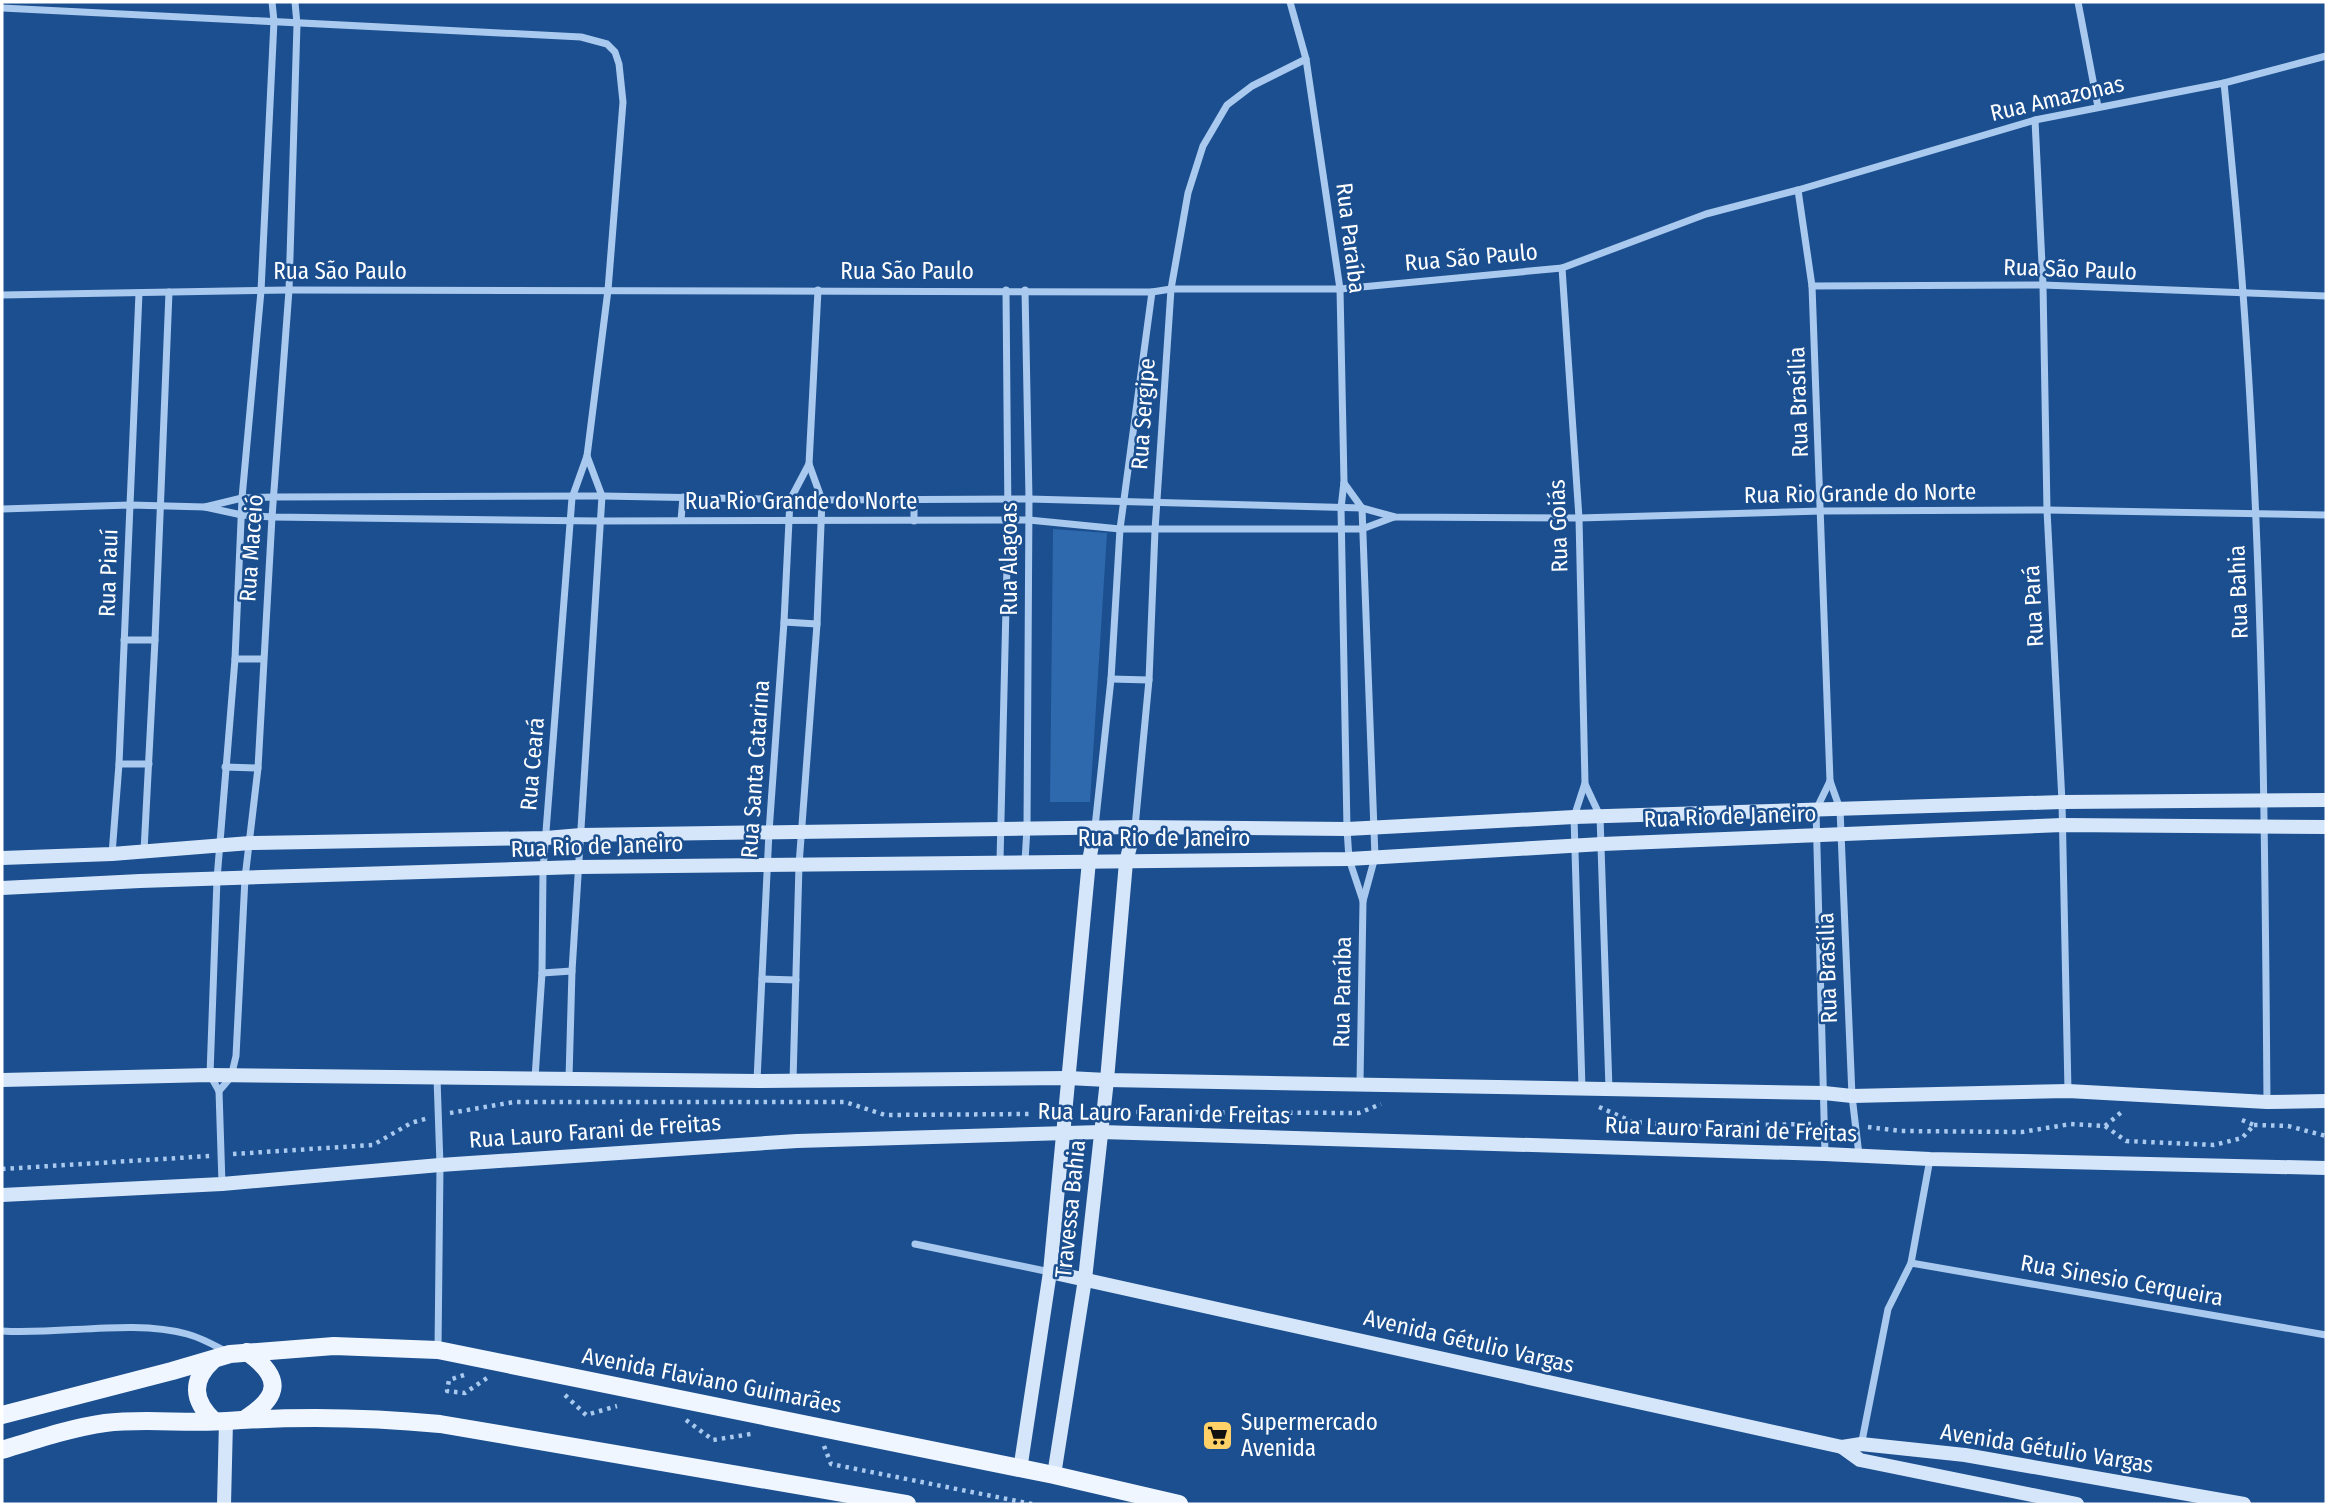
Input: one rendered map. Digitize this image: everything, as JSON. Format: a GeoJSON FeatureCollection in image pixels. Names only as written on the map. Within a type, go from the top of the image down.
{"type":"FeatureCollection","features":[{"type":"Feature","properties":{"kind":"main road","name":"Avenida Flaviano Guimarães"},"geometry":{"type":"LineString","coordinates":[[2,1415],[230,1355],[334,1346],[438,1350],[1054,1475],[1179,1504]]}},
{"type":"Feature","properties":{"kind":"main road"},"geometry":{"type":"LineString","coordinates":[[220,1421],[204,1411],[196,1386],[198,1376],[230,1355],[263,1364],[270,1373],[272,1389],[268,1403],[245,1419]]}},
{"type":"Feature","properties":{"kind":"main road"},"geometry":{"type":"LineString","coordinates":[[2,1450],[102,1423],[131,1420],[377,1418],[440,1424],[907,1504]]}},
{"type":"Feature","properties":{"kind":"street","name":"Rua Maceió"},"geometry":{"type":"LineString","coordinates":[[210,1075],[217,879],[235,659],[242,498],[261,291],[274,21],[272,2]]}},
{"type":"Feature","properties":{"kind":"street","name":"Rua Maceió"},"geometry":{"type":"LineString","coordinates":[[231,1077],[236,1056],[245,878],[258,768],[272,517],[289,290],[297,24],[295,2]]}},
{"type":"Feature","properties":{"kind":"street","name":"Rua Paraíba"},"geometry":{"type":"LineString","coordinates":[[1290,2],[1306,59],[1340,289],[1347,829],[1349,859],[1363,901]]}},
{"type":"Feature","properties":{"kind":"street"},"geometry":{"type":"LineString","coordinates":[[2078,2],[2098,107]]}},
{"type":"Feature","properties":{"kind":"street","name":"Rua Ceará"},"geometry":{"type":"LineString","coordinates":[[2,8],[581,37],[607,44],[615,52],[623,102],[608,290],[587,456],[572,498],[543,870],[542,973],[535,1077]]}},
{"type":"Feature","properties":{"kind":"street","name":"Rua Amazonas"},"geometry":{"type":"LineString","coordinates":[[1798,190],[2035,120],[2224,83],[2326,56]]}},
{"type":"Feature","properties":{"kind":"street","name":"Rua Sergipe"},"geometry":{"type":"LineString","coordinates":[[1135,827],[1149,680],[1155,530],[1171,289],[1188,193],[1203,146],[1227,105],[1252,86],[1306,59]]}},
{"type":"Feature","properties":{"kind":"street","name":"Rua Bahia"},"geometry":{"type":"LineString","coordinates":[[2224,83],[2244,294],[2254,514],[2264,800],[2267,1102]]}},
{"type":"Feature","properties":{"kind":"street","name":"Rua Pará"},"geometry":{"type":"LineString","coordinates":[[2035,120],[2043,285],[2048,510],[2062,802],[2068,1091]]}},
{"type":"Feature","properties":{"kind":"street","name":"Rua São Paulo"},"geometry":{"type":"LineString","coordinates":[[2,295],[289,290],[1152,292],[1171,289],[1340,289],[1562,268],[1706,214],[1798,190]]}},
{"type":"Feature","properties":{"kind":"street","name":"Rua Brasília"},"geometry":{"type":"LineString","coordinates":[[1798,190],[1812,286],[1830,781],[1840,809],[1852,1096],[1858,1156]]}},
{"type":"Feature","properties":{"kind":"street","name":"Rua Goiás"},"geometry":{"type":"LineString","coordinates":[[1562,268],[1579,518],[1585,783],[1574,817],[1583,1088]]}},
{"type":"Feature","properties":{"kind":"street","name":"Rua São Paulo"},"geometry":{"type":"LineString","coordinates":[[1812,286],[2043,285],[2326,296]]}},
{"type":"Feature","properties":{"kind":"street","name":"Rua Santa Catarina"},"geometry":{"type":"LineString","coordinates":[[793,1081],[799,865],[822,522],[822,500],[809,464],[818,290]]}},
{"type":"Feature","properties":{"kind":"street","name":"Rua Alagoas"},"geometry":{"type":"LineString","coordinates":[[1000,861],[1008,522],[1006,290]]}},
{"type":"Feature","properties":{"kind":"street","name":"Rua Alagoas"},"geometry":{"type":"LineString","coordinates":[[1025,290],[1029,499],[1025,861]]}},
{"type":"Feature","properties":{"kind":"street"},"geometry":{"type":"LineString","coordinates":[[144,852],[169,292]]}},
{"type":"Feature","properties":{"kind":"street","name":"Rua Sergipe"},"geometry":{"type":"LineString","coordinates":[[1095,829],[1111,679],[1120,529],[1152,292]]}},
{"type":"Feature","properties":{"kind":"street","name":"Rua Piauí"},"geometry":{"type":"LineString","coordinates":[[112,854],[119,764],[139,293]]}},
{"type":"Feature","properties":{"kind":"street","name":"Rua Ceará"},"geometry":{"type":"LineString","coordinates":[[569,1078],[572,971],[602,496],[587,456]]}},
{"type":"Feature","properties":{"kind":"street","name":"Rua Santa Catarina"},"geometry":{"type":"LineString","coordinates":[[757,1081],[788,521],[790,500],[809,464]]}},
{"type":"Feature","properties":{"kind":"street"},"geometry":{"type":"LineString","coordinates":[[1344,482],[1362,508]]}},
{"type":"Feature","properties":{"kind":"street","name":"Rua Rio Grande do Norte"},"geometry":{"type":"LineString","coordinates":[[205,507],[242,498],[274,497],[602,496],[1157,502],[1362,508],[1395,517],[1579,518],[1822,511],[2048,510],[2326,515]]}},
{"type":"Feature","properties":{"kind":"street"},"geometry":{"type":"LineString","coordinates":[[681,520],[683,497]]}},
{"type":"Feature","properties":{"kind":"street"},"geometry":{"type":"LineString","coordinates":[[914,499],[914,521]]}},
{"type":"Feature","properties":{"kind":"street","name":"Rua Rio Grande do Norte"},"geometry":{"type":"LineString","coordinates":[[2,509],[130,505],[205,507],[272,517],[600,521],[1029,520],[1155,530],[1362,529],[1395,517]]}},
{"type":"Feature","properties":{"kind":"street","name":"Rua Paraíba"},"geometry":{"type":"LineString","coordinates":[[1360,1083],[1363,901],[1375,857],[1362,508]]}},
{"type":"Feature","properties":{"kind":"street"},"geometry":{"type":"LineString","coordinates":[[784,622],[817,624]]}},
{"type":"Feature","properties":{"kind":"street"},"geometry":{"type":"LineString","coordinates":[[124,640],[155,640]]}},
{"type":"Feature","properties":{"kind":"street"},"geometry":{"type":"LineString","coordinates":[[235,659],[263,659]]}},
{"type":"Feature","properties":{"kind":"street"},"geometry":{"type":"LineString","coordinates":[[1111,679],[1149,680]]}},
{"type":"Feature","properties":{"kind":"street"},"geometry":{"type":"LineString","coordinates":[[119,764],[149,764]]}},
{"type":"Feature","properties":{"kind":"street"},"geometry":{"type":"LineString","coordinates":[[225,767],[258,768]]}},
{"type":"Feature","properties":{"kind":"street","name":"Rua Brasília"},"geometry":{"type":"LineString","coordinates":[[1825,1154],[1816,810],[1830,781]]}},
{"type":"Feature","properties":{"kind":"street","name":"Rua Goiás"},"geometry":{"type":"LineString","coordinates":[[1585,783],[1600,816],[1609,1089]]}},
{"type":"Feature","properties":{"kind":"street","name":"Rua Rio de Janeiro"},"geometry":{"type":"LineString","coordinates":[[2,858],[112,854],[250,843],[1027,828],[1347,829],[1600,816],[2062,802],[2326,800]]}},
{"type":"Feature","properties":{"kind":"street","name":"Rua Rio de Janeiro"},"geometry":{"type":"LineString","coordinates":[[2,888],[579,867],[1349,859],[1577,845],[2062,825],[2326,827]]}},
{"type":"Feature","properties":{"kind":"street","name":"Travessa Bahia"},"geometry":{"type":"LineString","coordinates":[[1054,1475],[1085,1279],[1107,1080],[1126,862],[1135,827]]}},
{"type":"Feature","properties":{"kind":"street","name":"Travessa Bahia"},"geometry":{"type":"LineString","coordinates":[[1020,1470],[1050,1272],[1088,861],[1095,829]]}},
{"type":"Feature","properties":{"kind":"street"},"geometry":{"type":"LineString","coordinates":[[542,973],[572,971]]}},
{"type":"Feature","properties":{"kind":"street"},"geometry":{"type":"LineString","coordinates":[[762,979],[796,980]]}},
{"type":"Feature","properties":{"kind":"street"},"geometry":{"type":"LineString","coordinates":[[210,1075],[219,1091],[222,1184]]}},
{"type":"Feature","properties":{"kind":"street","name":"Rua Lauro Farani de Freitas"},"geometry":{"type":"LineString","coordinates":[[2,1080],[210,1075],[757,1081],[1068,1077],[1107,1080],[1824,1093],[1852,1096],[2068,1091],[2267,1102],[2326,1101]]}},
{"type":"Feature","properties":{"kind":"street"},"geometry":{"type":"LineString","coordinates":[[219,1091],[231,1077]]}},
{"type":"Feature","properties":{"kind":"street"},"geometry":{"type":"LineString","coordinates":[[437,1077],[440,1165],[438,1350]]}},
{"type":"Feature","properties":{"kind":"street","name":"Rua Lauro Farani de Freitas"},"geometry":{"type":"LineString","coordinates":[[2,1195],[222,1184],[440,1165],[797,1141],[1101,1132],[1930,1159],[2326,1168]]}},
{"type":"Feature","properties":{"kind":"street"},"geometry":{"type":"LineString","coordinates":[[1860,1460],[1888,1309],[1910,1263],[1930,1159]]}},
{"type":"Feature","properties":{"kind":"street"},"geometry":{"type":"LineString","coordinates":[[915,1244],[1050,1272]]}},
{"type":"Feature","properties":{"kind":"street","name":"Rua Sinesio Cerqueira"},"geometry":{"type":"LineString","coordinates":[[1910,1263],[2326,1335]]}},
{"type":"Feature","properties":{"kind":"street","name":"Avenida Gétulio Vargas"},"geometry":{"type":"LineString","coordinates":[[1050,1272],[1842,1447],[1861,1444],[1965,1454],[2244,1504]]}},
{"type":"Feature","properties":{"kind":"street"},"geometry":{"type":"LineString","coordinates":[[2,1331],[25,1333],[154,1327],[201,1338],[230,1355]]}},
{"type":"Feature","properties":{"kind":"street"},"geometry":{"type":"LineString","coordinates":[[220,1421],[224,1504]]}},
{"type":"Feature","properties":{"kind":"street","name":"Avenida Gétulio Vargas"},"geometry":{"type":"LineString","coordinates":[[1842,1447],[1860,1460],[2077,1504]]}},
{"type":"Feature","properties":{"kind":"street"},"geometry":{"type":"LineString","coordinates":[[1961,1479],[1965,1454]]}},
{"type":"Feature","properties":{"kind":"path"},"geometry":{"type":"LineString","coordinates":[[2126,1108],[2105,1126],[2126,1141],[2214,1145],[2242,1138],[2253,1125]]}},
{"type":"Feature","properties":{"kind":"path"},"geometry":{"type":"LineString","coordinates":[[2236,1117],[2253,1125],[2288,1126],[2326,1136]]}},
{"type":"Feature","properties":{"kind":"path"},"geometry":{"type":"LineString","coordinates":[[467,1374],[449,1380],[447,1391],[465,1393],[488,1377],[477,1376]]}},
{"type":"Feature","properties":{"kind":"path"},"geometry":{"type":"LineString","coordinates":[[553,1392],[566,1395],[586,1415],[621,1405]]}},
{"type":"Feature","properties":{"kind":"path"},"geometry":{"type":"LineString","coordinates":[[681,1417],[713,1440],[758,1434]]}},
{"type":"Feature","properties":{"kind":"path"},"geometry":{"type":"LineString","coordinates":[[813,1443],[824,1446],[831,1464],[1032,1504]]}},
{"type":"Feature","properties":{"kind":"shaded area"},"geometry":{"type":"Polygon","coordinates":[[[1053,529],[1107,533],[1090,802],[1050,802],[1053,529]]]}},
{"type":"Feature","properties":{"kind":"place","name":"Supermercado Avenida"},"geometry":{"type":"Point","coordinates":[1218,1435]}}]}
